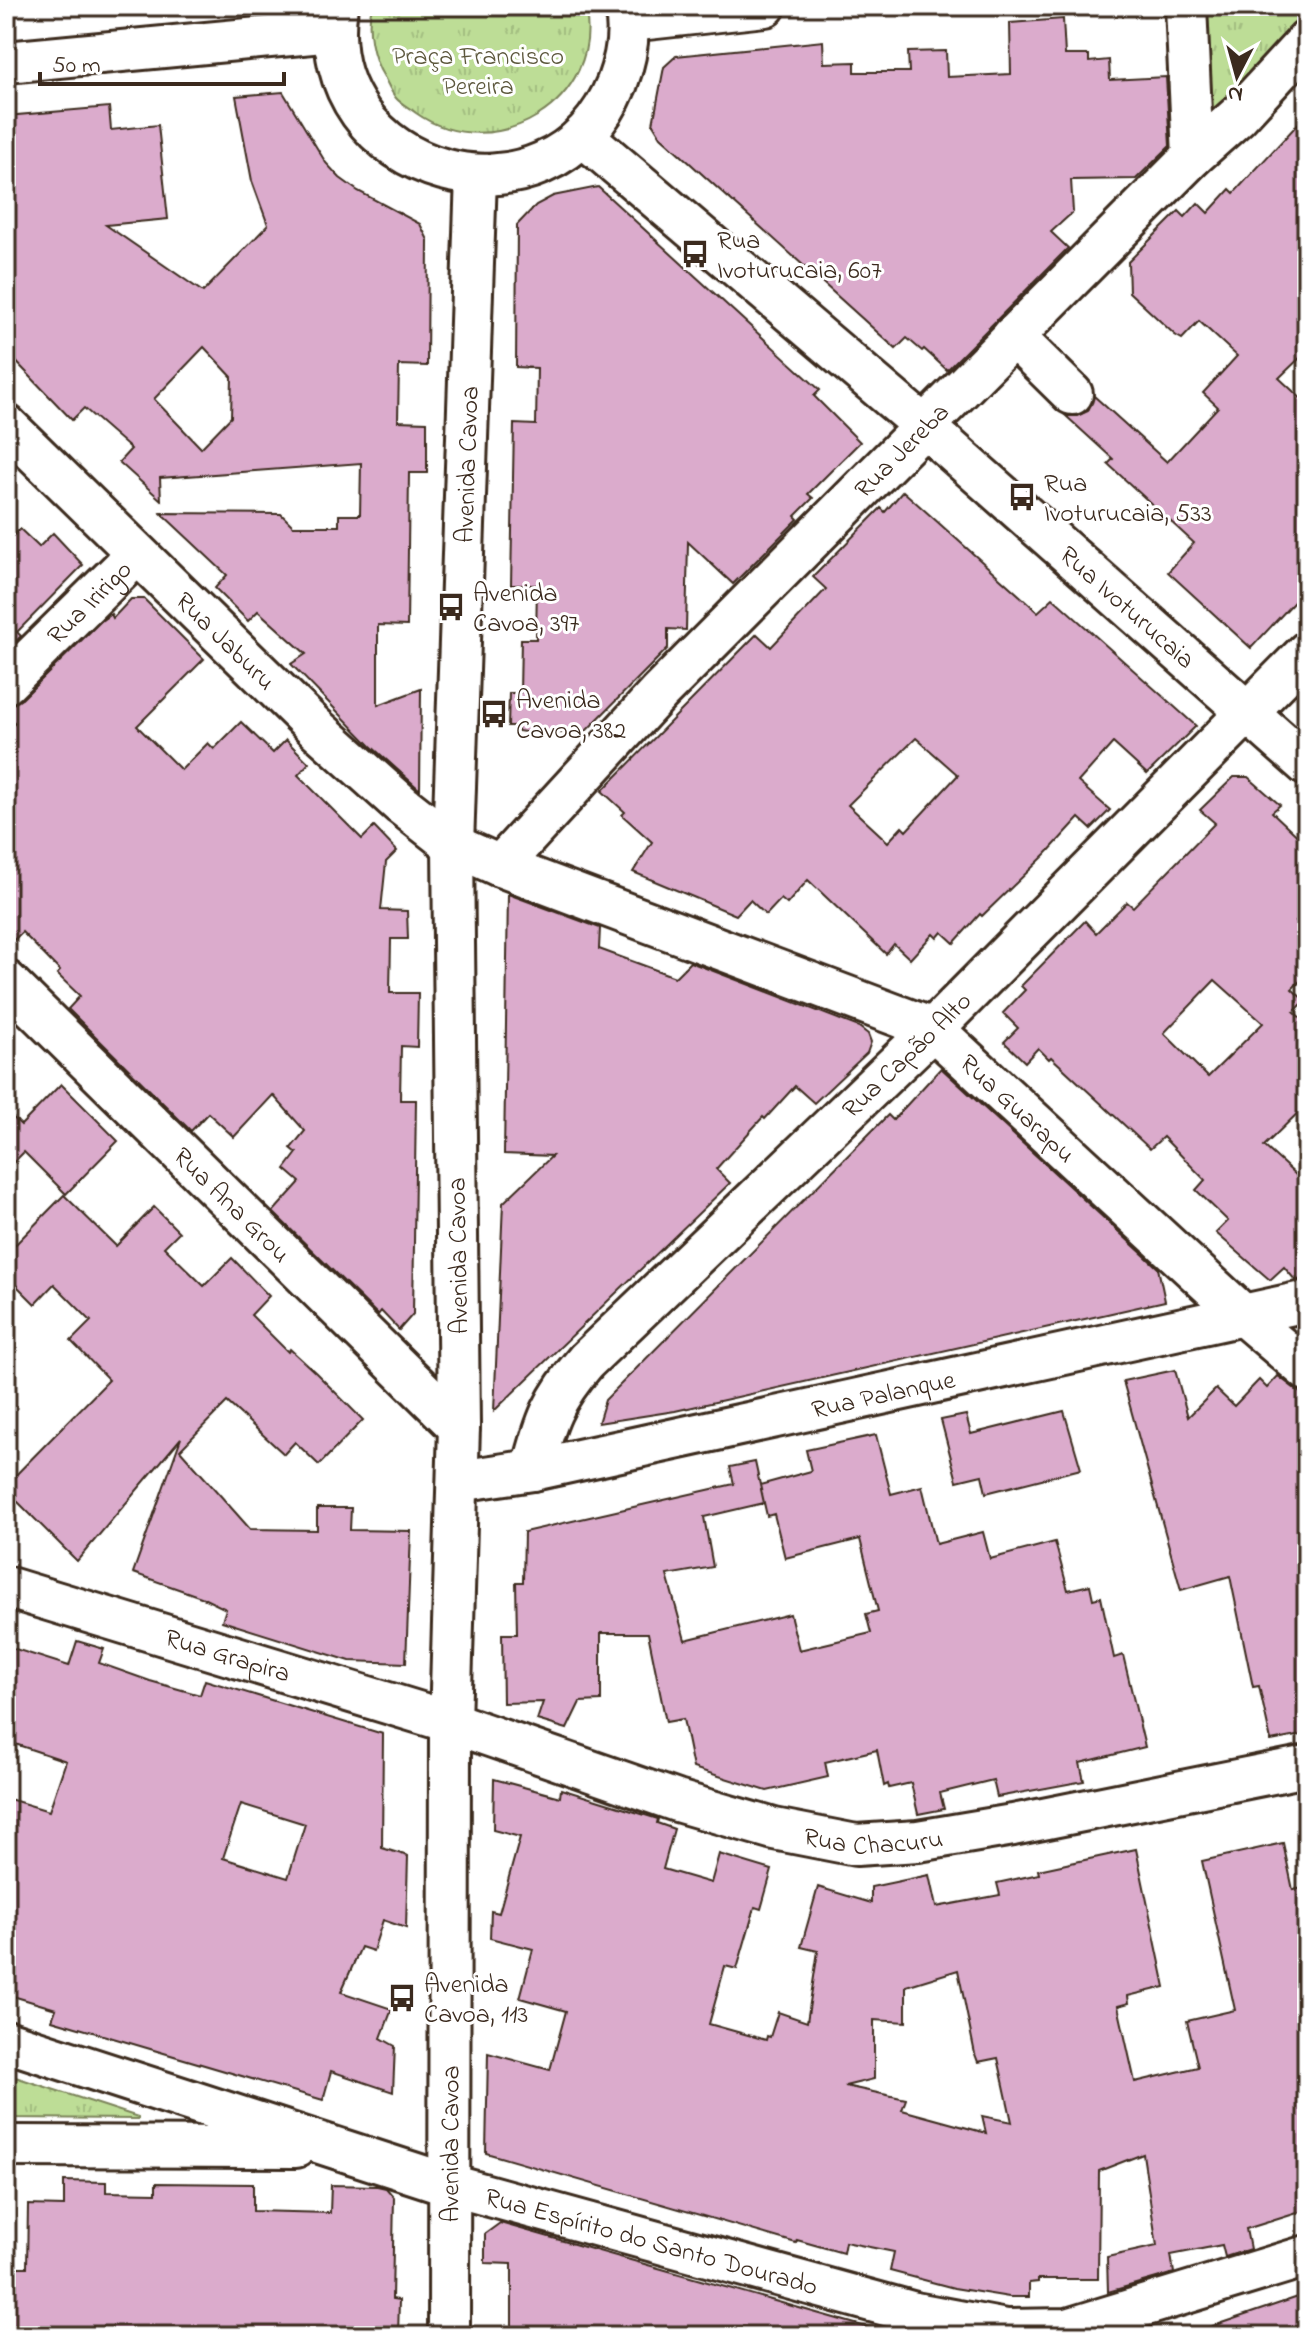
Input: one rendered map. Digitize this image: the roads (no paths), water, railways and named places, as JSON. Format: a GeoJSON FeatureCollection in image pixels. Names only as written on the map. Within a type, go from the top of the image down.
{"type":"FeatureCollection","features":[{"type":"Feature","properties":{"kind":"street"},"geometry":{"type":"LineString","coordinates":[[6,62],[238,23],[335,19],[341,75],[361,115],[393,147],[432,168],[476,176],[515,172],[540,163],[583,136],[609,102],[625,63],[627,14],[765,6]]}},
{"type":"Feature","properties":{"kind":"street"},"geometry":{"type":"LineString","coordinates":[[1186,6],[1193,156]]}},
{"type":"Feature","properties":{"kind":"street","name":"Rua Jereba"},"geometry":{"type":"LineString","coordinates":[[500,866],[659,693],[1193,156],[1238,116],[1307,41]]}},
{"type":"Feature","properties":{"kind":"street","name":"Rua Ivoturucaia"},"geometry":{"type":"LineString","coordinates":[[583,136],[924,426],[1307,765]]}},
{"type":"Feature","properties":{"kind":"street","name":"Avenida Cavoa"},"geometry":{"type":"LineString","coordinates":[[449,2336],[450,1722],[459,1427],[453,845],[476,176]]}},
{"type":"Feature","properties":{"kind":"street"},"geometry":{"type":"LineString","coordinates":[[1013,336],[1072,394]]}},
{"type":"Feature","properties":{"kind":"street","name":"Rua Jaburu"},"geometry":{"type":"LineString","coordinates":[[6,425],[316,728],[402,805],[453,845]]}},
{"type":"Feature","properties":{"kind":"street","name":"Rua Iririgo"},"geometry":{"type":"LineString","coordinates":[[6,683],[137,554]]}},
{"type":"Feature","properties":{"kind":"street","name":"Rua Capão Alto"},"geometry":{"type":"LineString","coordinates":[[533,1470],[550,1410],[564,1386],[586,1361],[933,1029],[1307,652]]}},
{"type":"Feature","properties":{"kind":"street","name":"Rua Guarapu"},"geometry":{"type":"LineString","coordinates":[[453,845],[500,866],[933,1029],[1244,1316],[1307,1370]]}},
{"type":"Feature","properties":{"kind":"street","name":"Rua Ana Grou"},"geometry":{"type":"LineString","coordinates":[[6,981],[459,1427]]}},
{"type":"Feature","properties":{"kind":"street","name":"Rua Palanque"},"geometry":{"type":"LineString","coordinates":[[458,1481],[533,1470],[1307,1301]]}},
{"type":"Feature","properties":{"kind":"street","name":"Rua Grapira"},"geometry":{"type":"LineString","coordinates":[[11,1586],[450,1722]]}},
{"type":"Feature","properties":{"kind":"street","name":"Rua Chacuru"},"geometry":{"type":"LineString","coordinates":[[450,1722],[677,1801],[774,1829],[856,1845],[918,1841],[1013,1825],[1307,1766]]}},
{"type":"Feature","properties":{"kind":"street","name":"Rua Espírito do Santo Dourado"},"geometry":{"type":"LineString","coordinates":[[6,2041],[450,2185],[915,2313],[1006,2330],[1068,2333],[1307,2256]]}},
{"type":"Feature","properties":{"kind":"street"},"geometry":{"type":"LineString","coordinates":[[6,2146],[332,2147]]}},
{"type":"Feature","properties":{"kind":"place","name":"Rua Ivoturucaia, 607"},"geometry":{"type":"Point","coordinates":[695,254]}},
{"type":"Feature","properties":{"kind":"place","name":"Rua Ivoturucaia, 533"},"geometry":{"type":"Point","coordinates":[1022,497]}},
{"type":"Feature","properties":{"kind":"place","name":"Avenida Cavoa, 397"},"geometry":{"type":"Point","coordinates":[451,607]}},
{"type":"Feature","properties":{"kind":"place","name":"Avenida Cavoa, 382"},"geometry":{"type":"Point","coordinates":[494,714]}},
{"type":"Feature","properties":{"kind":"place","name":"Avenida Cavoa, 113"},"geometry":{"type":"Point","coordinates":[402,1998]}},
{"type":"Feature","properties":{"kind":"park label","name":"Praça Francisco Pereira"},"geometry":{"type":"Point","coordinates":[478,70]}}]}
